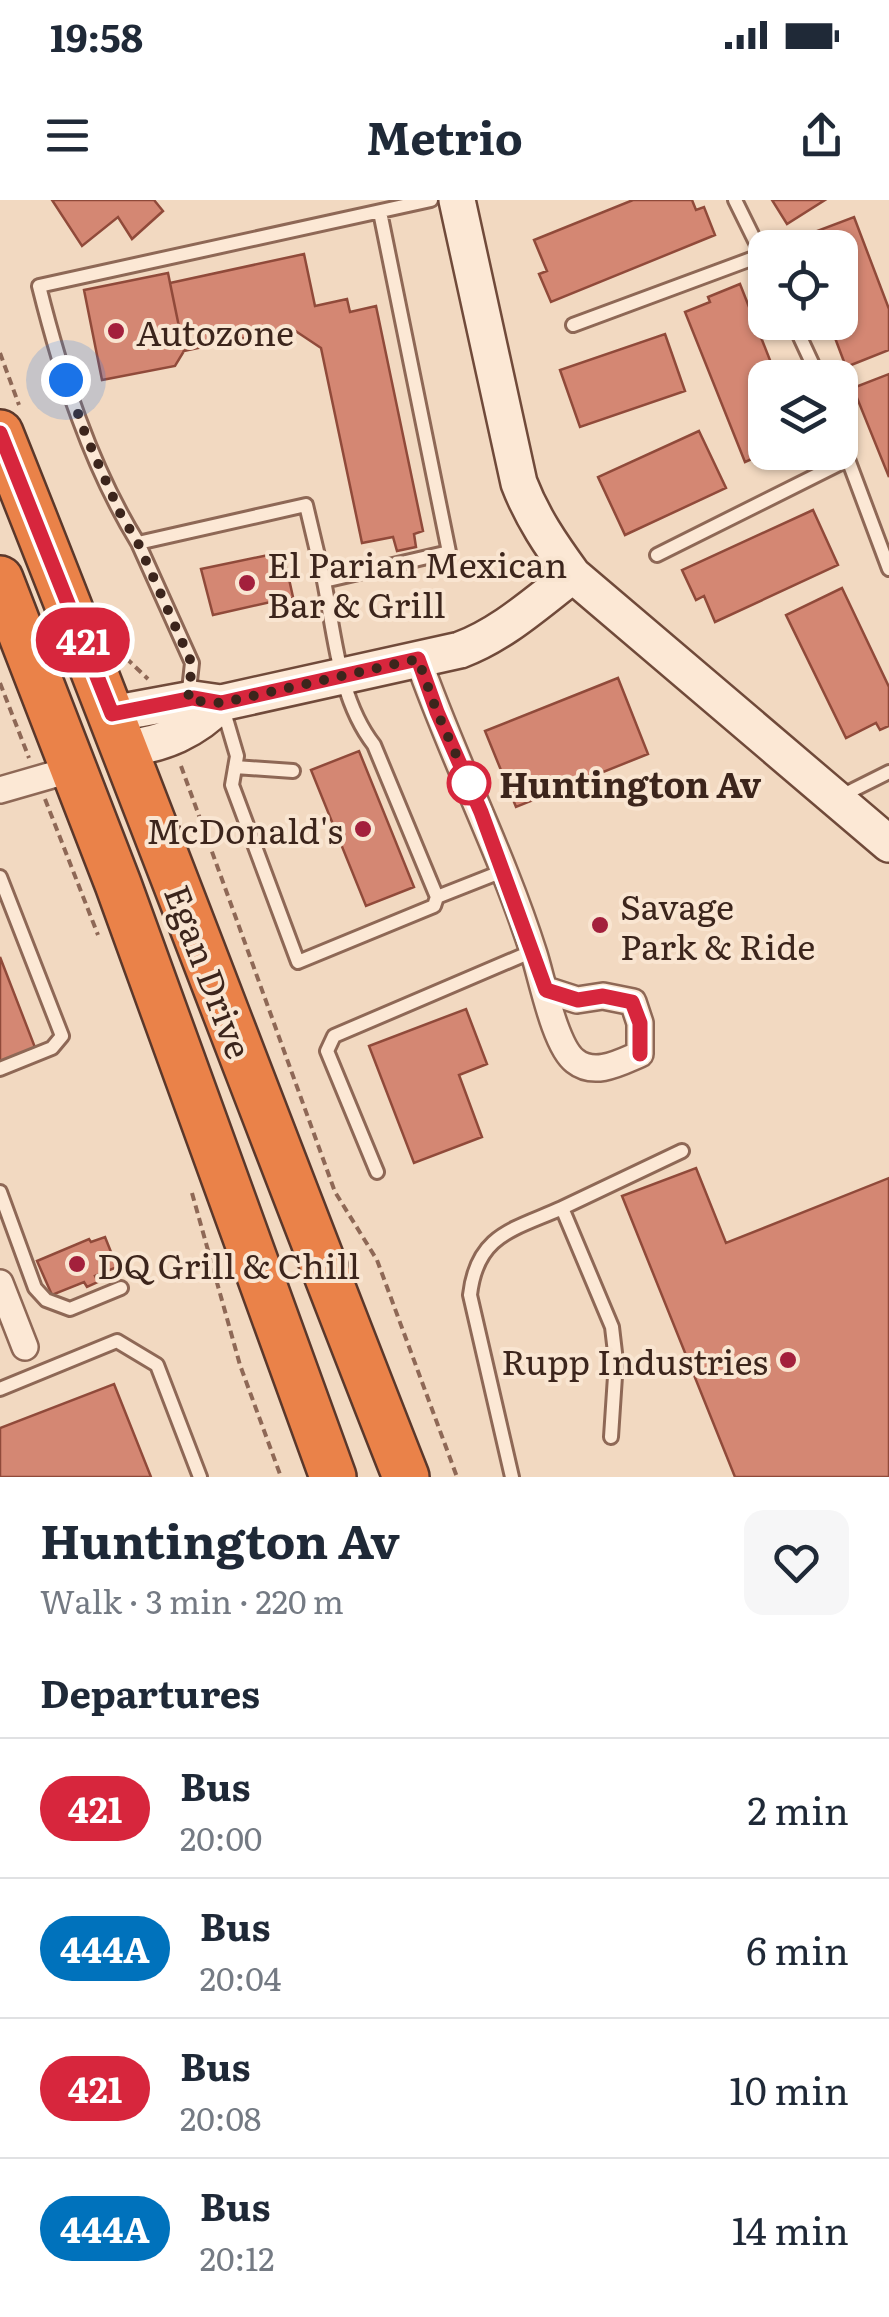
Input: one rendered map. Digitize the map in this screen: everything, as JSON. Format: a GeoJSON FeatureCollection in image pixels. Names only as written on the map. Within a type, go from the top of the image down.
{"type":"FeatureCollection","features":[{"type":"Feature","properties":{"kind":"highway","name":"Egan Drive"},"geometry":{"type":"LineString","coordinates":[[11,422],[119,731],[265,1119]]}},
{"type":"Feature","properties":{"kind":"highway"},"geometry":{"type":"LineString","coordinates":[[0,544],[88,724],[100,736],[119,731]]}},
{"type":"Feature","properties":{"kind":"highway","name":"Egan Drive"},"geometry":{"type":"LineString","coordinates":[[0,579],[55,774],[254,1255]]}},
{"type":"Feature","properties":{"kind":"highway"},"geometry":{"type":"LineString","coordinates":[[55,774],[94,770],[106,779],[123,808],[265,1119],[406,1477]]}},
{"type":"Feature","properties":{"kind":"highway"},"geometry":{"type":"LineString","coordinates":[[254,1255],[333,1477]]}},
{"type":"Feature","properties":{"kind":"highway"},"geometry":{"type":"LineString","coordinates":[[254,1255],[363,1477]]}},
{"type":"Feature","properties":{"kind":"street"},"geometry":{"type":"LineString","coordinates":[[457,200],[519,483],[531,513],[572,574],[889,844]]}},
{"type":"Feature","properties":{"kind":"street"},"geometry":{"type":"LineString","coordinates":[[119,731],[148,746],[186,711],[482,642],[572,574]]}},
{"type":"Feature","properties":{"kind":"street"},"geometry":{"type":"LineString","coordinates":[[418,659],[546,990]]}},
{"type":"Feature","properties":{"kind":"street"},"geometry":{"type":"LineString","coordinates":[[0,790],[55,774]]}},
{"type":"Feature","properties":{"kind":"street"},"geometry":{"type":"LineString","coordinates":[[3,1300],[25,1347]]}},
{"type":"Feature","properties":{"kind":"lane"},"geometry":{"type":"LineString","coordinates":[[138,543],[306,505],[342,676],[358,725],[374,746],[437,897],[434,906],[298,962],[232,784],[237,756],[186,711],[192,664],[86,436],[54,347],[39,286],[431,200]]}},
{"type":"Feature","properties":{"kind":"lane"},"geometry":{"type":"LineString","coordinates":[[736,200],[750,230]]}},
{"type":"Feature","properties":{"kind":"lane"},"geometry":{"type":"LineString","coordinates":[[324,581],[450,552],[380,212]]}},
{"type":"Feature","properties":{"kind":"lane"},"geometry":{"type":"LineString","coordinates":[[572,325],[748,263]]}},
{"type":"Feature","properties":{"kind":"lane"},"geometry":{"type":"LineString","coordinates":[[656,555],[827,470]]}},
{"type":"Feature","properties":{"kind":"lane"},"geometry":{"type":"LineString","coordinates":[[851,470],[889,569]]}},
{"type":"Feature","properties":{"kind":"lane"},"geometry":{"type":"LineString","coordinates":[[235,767],[293,772]]}},
{"type":"Feature","properties":{"kind":"lane"},"geometry":{"type":"LineString","coordinates":[[836,798],[889,772]]}},
{"type":"Feature","properties":{"kind":"lane"},"geometry":{"type":"LineString","coordinates":[[437,897],[503,871]]}},
{"type":"Feature","properties":{"kind":"lane"},"geometry":{"type":"LineString","coordinates":[[0,877],[62,1036],[52,1048],[0,1069]]}},
{"type":"Feature","properties":{"kind":"lane"},"geometry":{"type":"LineString","coordinates":[[377,1172],[328,1051],[334,1036],[533,951]]}},
{"type":"Feature","properties":{"kind":"lane"},"geometry":{"type":"LineString","coordinates":[[512,1477],[470,1295],[473,1271],[481,1254],[500,1236],[682,1151]]}},
{"type":"Feature","properties":{"kind":"lane"},"geometry":{"type":"LineString","coordinates":[[0,1192],[35,1288],[46,1300],[70,1309],[121,1288]]}},
{"type":"Feature","properties":{"kind":"lane"},"geometry":{"type":"LineString","coordinates":[[562,1208],[616,1344],[611,1437]]}},
{"type":"Feature","properties":{"kind":"lane"},"geometry":{"type":"LineString","coordinates":[[0,1389],[117,1341],[157,1365],[200,1477]]}},
{"type":"Feature","properties":{"kind":"path"},"geometry":{"type":"LineString","coordinates":[[0,354],[11,422]]}},
{"type":"Feature","properties":{"kind":"path"},"geometry":{"type":"LineString","coordinates":[[127,659],[186,711],[335,1192],[377,1260],[457,1477]]}},
{"type":"Feature","properties":{"kind":"path"},"geometry":{"type":"LineString","coordinates":[[0,683],[55,774],[99,936]]}},
{"type":"Feature","properties":{"kind":"path"},"geometry":{"type":"LineString","coordinates":[[189,1185],[240,1364],[282,1477]]}},
{"type":"Feature","properties":{"kind":"building"},"geometry":{"type":"Polygon","coordinates":[[[52,200],[154,200],[163,211],[132,239],[118,217],[82,246],[52,200]]]}},
{"type":"Feature","properties":{"kind":"building"},"geometry":{"type":"Polygon","coordinates":[[[633,200],[692,200],[696,210],[704,207],[715,235],[551,302],[539,274],[547,271],[534,240],[633,200]]]}},
{"type":"Feature","properties":{"kind":"building"},"geometry":{"type":"Polygon","coordinates":[[[772,200],[825,200],[787,224],[772,200]]]}},
{"type":"Feature","properties":{"kind":"building"},"geometry":{"type":"Polygon","coordinates":[[[854,217],[889,309],[889,350],[858,362],[843,360],[836,340],[858,340],[858,230],[820,230],[854,217]]]}},
{"type":"Feature","properties":{"kind":"building"},"geometry":{"type":"Polygon","coordinates":[[[304,254],[315,306],[347,299],[350,312],[376,306],[423,531],[414,534],[416,547],[397,551],[393,537],[362,543],[321,348],[291,328],[184,351],[170,283],[304,254]]]}},
{"type":"Feature","properties":{"kind":"building"},"geometry":{"type":"Polygon","coordinates":[[[168,273],[184,351],[175,366],[102,380],[84,290],[168,273]]]}},
{"type":"Feature","properties":{"kind":"building"},"geometry":{"type":"Polygon","coordinates":[[[740,284],[748,304],[748,340],[762,340],[770,360],[748,360],[745,462],[685,312],[710,302],[708,297],[740,284]]]}},
{"type":"Feature","properties":{"kind":"building"},"geometry":{"type":"Polygon","coordinates":[[[665,334],[685,391],[580,427],[560,370],[665,334]]]}},
{"type":"Feature","properties":{"kind":"building"},"geometry":{"type":"Polygon","coordinates":[[[889,374],[889,477],[858,400],[858,386],[889,374]]]}},
{"type":"Feature","properties":{"kind":"building"},"geometry":{"type":"Polygon","coordinates":[[[699,431],[726,488],[625,535],[598,477],[699,431]]]}},
{"type":"Feature","properties":{"kind":"building"},"geometry":{"type":"Polygon","coordinates":[[[813,510],[838,565],[715,622],[704,596],[696,600],[682,570],[813,510]]]}},
{"type":"Feature","properties":{"kind":"building","name":"El Parian Mexican Bar & Grill"},"geometry":{"type":"Polygon","coordinates":[[[283,552],[293,597],[213,615],[201,569],[283,552]]]}},
{"type":"Feature","properties":{"kind":"building"},"geometry":{"type":"Polygon","coordinates":[[[842,588],[889,687],[889,726],[880,730],[876,723],[846,738],[786,615],[842,588]]]}},
{"type":"Feature","properties":{"kind":"building"},"geometry":{"type":"Polygon","coordinates":[[[618,678],[648,754],[516,807],[485,731],[618,678]]]}},
{"type":"Feature","properties":{"kind":"building","name":"McDonald's"},"geometry":{"type":"Polygon","coordinates":[[[359,751],[414,887],[366,906],[311,770],[359,751]]]}},
{"type":"Feature","properties":{"kind":"building"},"geometry":{"type":"Polygon","coordinates":[[[0,957],[36,1050],[0,1065],[0,957]]]}},
{"type":"Feature","properties":{"kind":"building"},"geometry":{"type":"Polygon","coordinates":[[[466,1009],[487,1064],[459,1075],[482,1137],[414,1163],[369,1046],[466,1009]]]}},
{"type":"Feature","properties":{"kind":"building","name":"Rupp Industries"},"geometry":{"type":"Polygon","coordinates":[[[696,1168],[726,1243],[889,1178],[889,1477],[735,1477],[622,1196],[696,1168]]]}},
{"type":"Feature","properties":{"kind":"building","name":"DQ Grill & Chill"},"geometry":{"type":"Polygon","coordinates":[[[105,1237],[117,1267],[95,1276],[98,1282],[87,1287],[84,1282],[52,1295],[37,1261],[89,1239],[91,1242],[105,1237]]]}},
{"type":"Feature","properties":{"kind":"building"},"geometry":{"type":"Polygon","coordinates":[[[114,1384],[151,1477],[0,1477],[0,1428],[114,1384]]]}},
{"type":"Feature","properties":{"kind":"bus line","name":"421"},"geometry":{"type":"LineString","coordinates":[[0,433],[112,714],[193,698],[221,703],[418,659],[481,812],[546,990],[562,998],[603,996],[632,1002],[640,1023],[640,1054]]}},
{"type":"Feature","properties":{"kind":"place","name":"Autozone"},"geometry":{"type":"Point","coordinates":[116,331]}},
{"type":"Feature","properties":{"kind":"place","name":"El Parian Mexican Bar & Grill"},"geometry":{"type":"Point","coordinates":[247,583]}},
{"type":"Feature","properties":{"kind":"place","name":"Huntington Av"},"geometry":{"type":"Point","coordinates":[469,783]}},
{"type":"Feature","properties":{"kind":"place","name":"McDonald's"},"geometry":{"type":"Point","coordinates":[363,829]}},
{"type":"Feature","properties":{"kind":"place","name":"Savage Park & Ride"},"geometry":{"type":"Point","coordinates":[600,925]}},
{"type":"Feature","properties":{"kind":"place","name":"DQ Grill & Chill"},"geometry":{"type":"Point","coordinates":[77,1264]}},
{"type":"Feature","properties":{"kind":"place","name":"Rupp Industries"},"geometry":{"type":"Point","coordinates":[788,1360]}},
{"type":"Feature","properties":{"kind":"route"},"geometry":{"type":"LineString","coordinates":[[66,380],[120,513],[138,543],[192,664],[188,700],[221,703],[418,659],[471,788],[469,783]]}}]}
